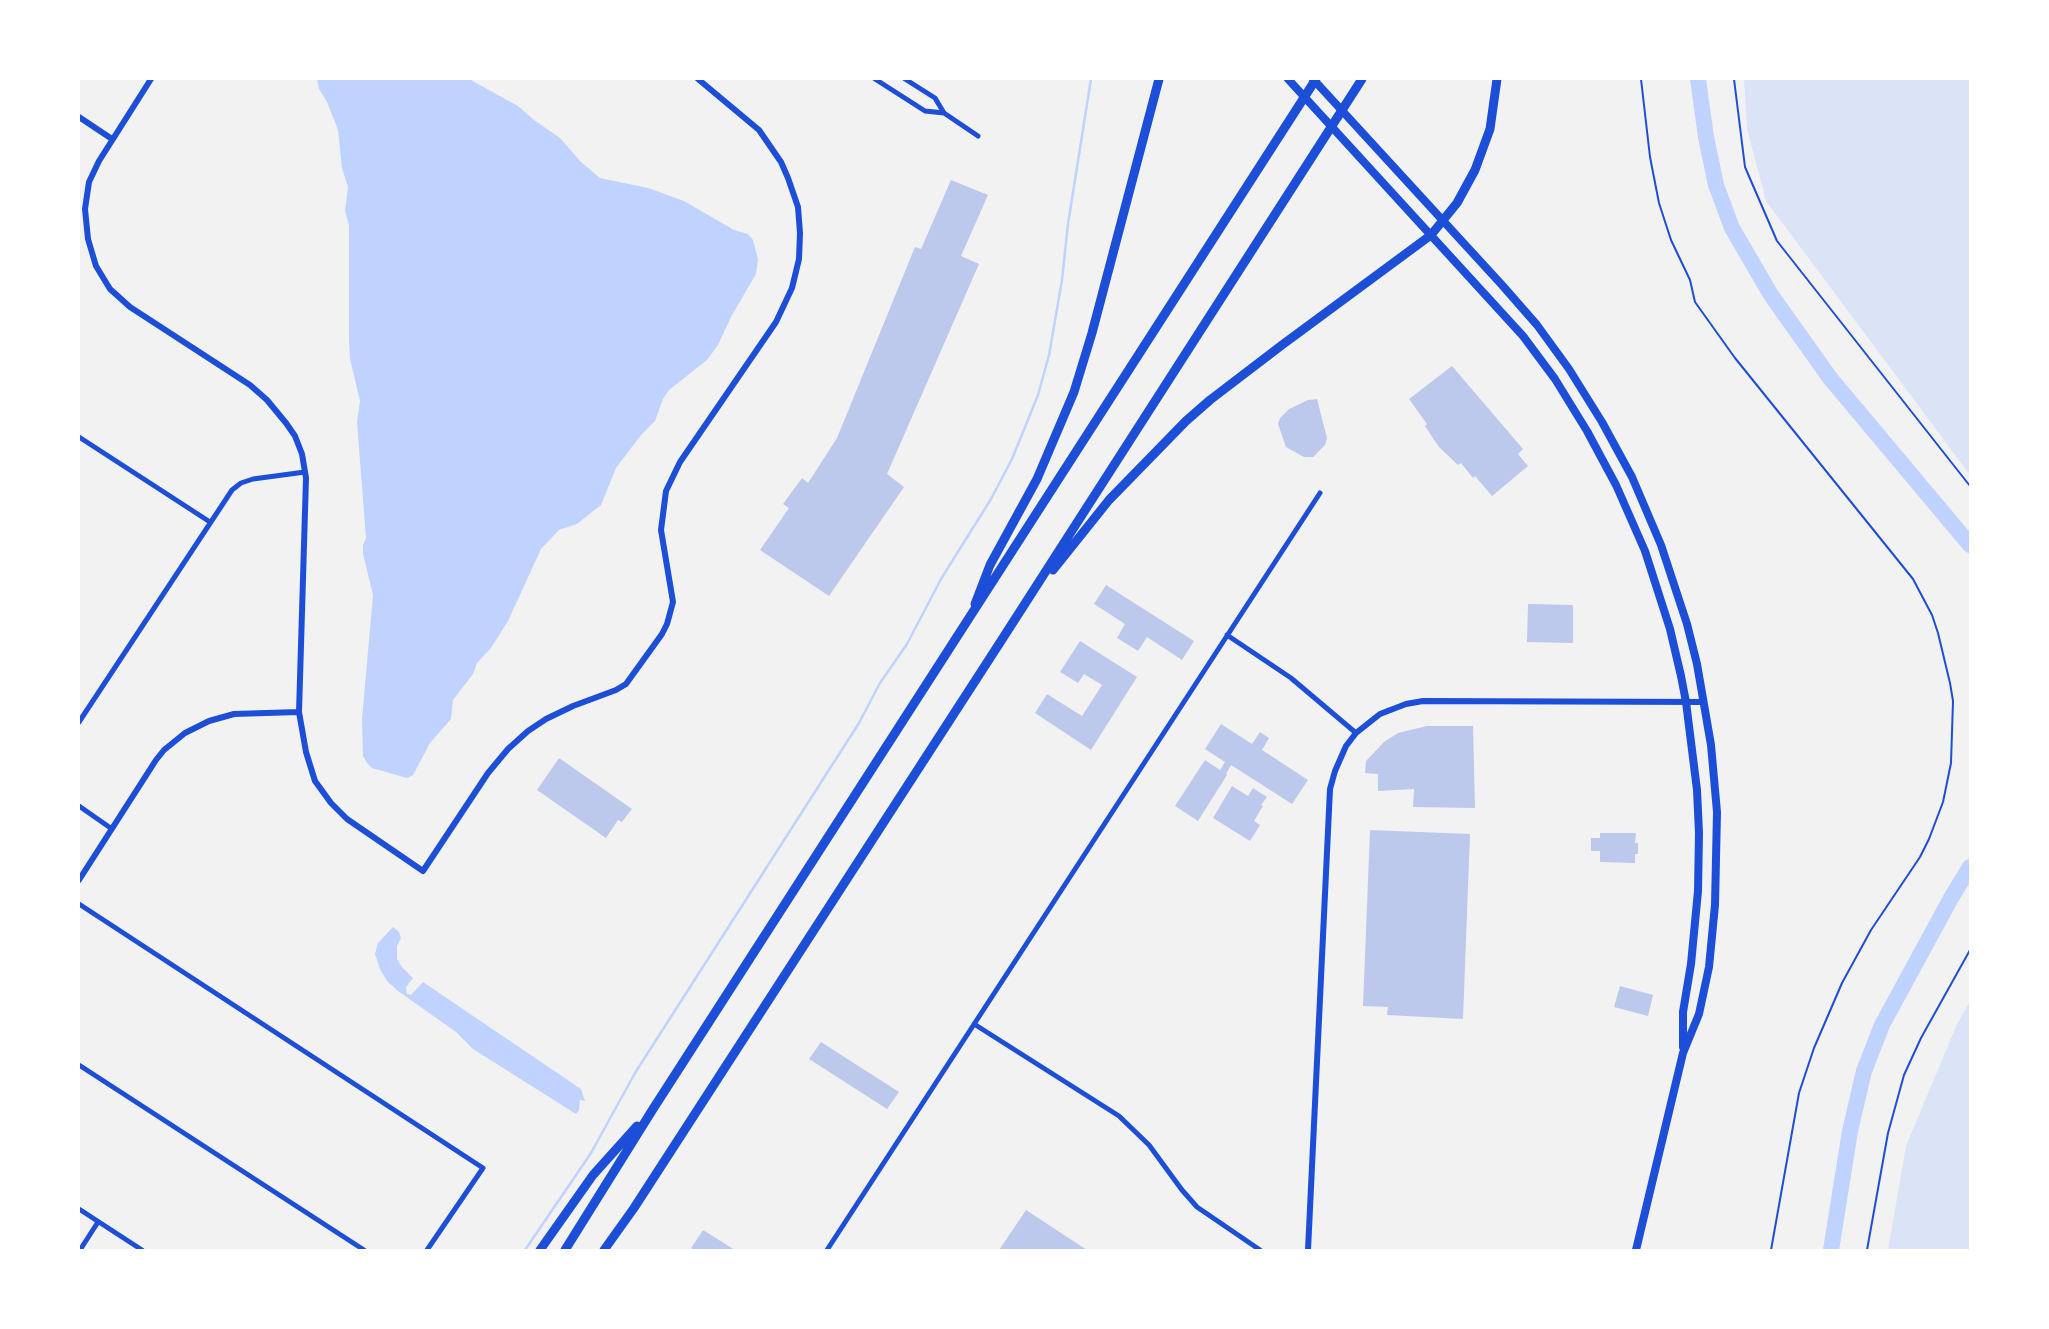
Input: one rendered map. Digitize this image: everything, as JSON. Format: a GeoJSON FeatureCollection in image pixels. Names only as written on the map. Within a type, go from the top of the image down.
{"type":"FeatureCollection","features":[{"type":"Feature","properties":{"kind":"highway"},"geometry":{"type":"LineString","coordinates":[[968,622],[990,565],[1037,479],[1074,392],[1159,79]]}},
{"type":"Feature","properties":{"kind":"highway"},"geometry":{"type":"LineString","coordinates":[[565,1250],[1315,79]]}},
{"type":"Feature","properties":{"kind":"highway"},"geometry":{"type":"LineString","coordinates":[[604,1250],[634,1208],[1362,79]]}},
{"type":"Feature","properties":{"kind":"highway"},"geometry":{"type":"LineString","coordinates":[[1019,612],[1109,500],[1186,421],[1255,365],[1431,235],[1464,190],[1480,158],[1493,112],[1497,79]]}},
{"type":"Feature","properties":{"kind":"highway"},"geometry":{"type":"LineString","coordinates":[[540,1250],[593,1175],[653,1109]]}},
{"type":"Feature","properties":{"kind":"highway"},"geometry":{"type":"LineString","coordinates":[[610,1250],[634,1208]]}},
{"type":"Feature","properties":{"kind":"main road"},"geometry":{"type":"LineString","coordinates":[[1288,79],[1523,336],[1555,379],[1597,449],[1631,517],[1670,629],[1686,702],[1697,790],[1699,856],[1694,940],[1684,1012],[1683,1053]]}},
{"type":"Feature","properties":{"kind":"main road"},"geometry":{"type":"LineString","coordinates":[[1315,79],[1537,325],[1569,369],[1617,449],[1647,510],[1675,585],[1697,664],[1711,745],[1717,812],[1716,892],[1709,967],[1699,1014],[1683,1053],[1636,1250]]}},
{"type":"Feature","properties":{"kind":"street"},"geometry":{"type":"LineString","coordinates":[[151,79],[99,160],[89,181],[85,209],[88,239],[96,266],[110,289],[130,307],[250,385],[267,400],[295,436],[305,472],[299,712],[306,752],[316,781],[331,803],[347,819],[423,871],[488,773],[508,749],[546,719],[626,684],[662,634],[673,602],[661,530],[666,491],[680,462],[776,322],[792,288],[799,259],[798,207],[781,162],[759,130],[698,79]]}},
{"type":"Feature","properties":{"kind":"street"},"geometry":{"type":"LineString","coordinates":[[875,79],[925,111],[944,113]]}},
{"type":"Feature","properties":{"kind":"street"},"geometry":{"type":"LineString","coordinates":[[905,79],[935,98],[944,113],[978,136]]}},
{"type":"Feature","properties":{"kind":"street"},"geometry":{"type":"LineString","coordinates":[[79,117],[112,139]]}},
{"type":"Feature","properties":{"kind":"street"},"geometry":{"type":"LineString","coordinates":[[79,437],[210,522]]}},
{"type":"Feature","properties":{"kind":"street"},"geometry":{"type":"LineString","coordinates":[[79,722],[226,498],[241,483],[253,479],[305,472]]}},
{"type":"Feature","properties":{"kind":"street"},"geometry":{"type":"LineString","coordinates":[[827,1250],[1320,493]]}},
{"type":"Feature","properties":{"kind":"street"},"geometry":{"type":"LineString","coordinates":[[1227,635],[1291,678],[1356,733]]}},
{"type":"Feature","properties":{"kind":"street"},"geometry":{"type":"LineString","coordinates":[[1308,1250],[1331,789],[1335,771],[1346,746],[1356,733],[1380,713],[1423,701],[1704,702]]}},
{"type":"Feature","properties":{"kind":"street"},"geometry":{"type":"LineString","coordinates":[[79,880],[164,750],[197,726],[221,716],[243,712],[299,712]]}},
{"type":"Feature","properties":{"kind":"street"},"geometry":{"type":"LineString","coordinates":[[79,806],[112,828]]}},
{"type":"Feature","properties":{"kind":"street"},"geometry":{"type":"LineString","coordinates":[[79,904],[483,1168],[427,1250]]}},
{"type":"Feature","properties":{"kind":"street"},"geometry":{"type":"LineString","coordinates":[[974,1024],[1119,1116],[1149,1145],[1197,1207],[1260,1250]]}},
{"type":"Feature","properties":{"kind":"street"},"geometry":{"type":"LineString","coordinates":[[79,1065],[364,1250]]}},
{"type":"Feature","properties":{"kind":"street"},"geometry":{"type":"LineString","coordinates":[[79,1209],[142,1250]]}},
{"type":"Feature","properties":{"kind":"street"},"geometry":{"type":"LineString","coordinates":[[80,1250],[98,1222]]}},
{"type":"Feature","properties":{"kind":"path"},"geometry":{"type":"LineString","coordinates":[[1641,79],[1657,194],[1671,240],[1690,280],[1695,302],[1746,371],[1913,579],[1928,606],[1938,633],[1953,701],[1951,763],[1943,802],[1929,839],[1871,930],[1842,983],[1814,1048],[1800,1093],[1771,1250]]}},
{"type":"Feature","properties":{"kind":"path"},"geometry":{"type":"LineString","coordinates":[[1734,79],[1745,167],[1777,241],[1970,486]]}},
{"type":"Feature","properties":{"kind":"path"},"geometry":{"type":"LineString","coordinates":[[1867,1250],[1888,1133],[1904,1074],[1970,950]]}},
{"type":"Feature","properties":{"kind":"shaded area"},"geometry":{"type":"Polygon","coordinates":[[[1744,79],[1970,79],[1970,475],[1766,201],[1747,129],[1744,79]]]}},
{"type":"Feature","properties":{"kind":"shaded area"},"geometry":{"type":"Polygon","coordinates":[[[1970,1001],[1970,1250],[1888,1250],[1906,1146],[1957,1024],[1970,1001]]]}},
{"type":"Feature","properties":{"kind":"water"},"geometry":{"type":"Polygon","coordinates":[[[317,79],[469,79],[518,106],[560,138],[581,162],[600,178],[648,188],[684,201],[734,230],[748,234],[753,240],[758,259],[756,274],[718,345],[707,360],[669,390],[655,421],[616,468],[601,505],[577,524],[559,530],[541,549],[508,621],[453,700],[451,719],[430,743],[413,775],[407,778],[372,768],[363,756],[362,719],[373,595],[363,554],[366,538],[357,422],[360,401],[350,359],[349,225],[345,211],[348,187],[342,168],[338,130],[317,79]]]}},
{"type":"Feature","properties":{"kind":"water"},"geometry":{"type":"Polygon","coordinates":[[[393,927],[401,938],[397,946],[397,959],[413,978],[406,987],[407,994],[411,995],[423,982],[581,1089],[585,1101],[580,1100],[576,1114],[473,1049],[456,1032],[387,981],[375,954],[378,943],[393,927]]]}},
{"type":"Feature","properties":{"kind":"building"},"geometry":{"type":"Polygon","coordinates":[[[951,180],[988,195],[961,256],[979,264],[887,474],[904,487],[829,596],[760,550],[789,508],[783,504],[802,478],[808,483],[837,438],[915,247],[921,249],[951,180]]]}},
{"type":"Feature","properties":{"kind":"building"},"geometry":{"type":"Polygon","coordinates":[[[1452,366],[1523,449],[1518,454],[1528,466],[1492,496],[1461,463],[1458,465],[1439,447],[1409,399],[1452,366]]]}},
{"type":"Feature","properties":{"kind":"building"},"geometry":{"type":"Polygon","coordinates":[[[1317,399],[1327,438],[1325,445],[1313,457],[1304,457],[1286,447],[1278,424],[1289,409],[1317,399]]]}},
{"type":"Feature","properties":{"kind":"building"},"geometry":{"type":"Polygon","coordinates":[[[1106,585],[1194,641],[1182,660],[1147,637],[1138,651],[1117,638],[1125,624],[1094,604],[1106,585]]]}},
{"type":"Feature","properties":{"kind":"building"},"geometry":{"type":"Polygon","coordinates":[[[1528,604],[1573,605],[1573,643],[1527,642],[1528,604]]]}},
{"type":"Feature","properties":{"kind":"building"},"geometry":{"type":"Polygon","coordinates":[[[1080,641],[1137,677],[1091,750],[1035,713],[1047,694],[1082,716],[1102,685],[1084,674],[1078,683],[1060,672],[1080,641]]]}},
{"type":"Feature","properties":{"kind":"building"},"geometry":{"type":"Polygon","coordinates":[[[1221,724],[1252,744],[1260,732],[1269,738],[1262,750],[1308,780],[1292,804],[1231,765],[1198,821],[1175,806],[1205,760],[1220,770],[1225,762],[1205,749],[1221,724]]]}},
{"type":"Feature","properties":{"kind":"building"},"geometry":{"type":"Polygon","coordinates":[[[1427,726],[1473,726],[1475,808],[1413,807],[1414,789],[1378,791],[1378,774],[1365,773],[1366,761],[1384,742],[1398,733],[1427,726]]]}},
{"type":"Feature","properties":{"kind":"building"},"geometry":{"type":"Polygon","coordinates":[[[559,758],[632,809],[622,822],[618,820],[606,838],[537,790],[559,758]]]}},
{"type":"Feature","properties":{"kind":"building"},"geometry":{"type":"Polygon","coordinates":[[[1232,786],[1248,796],[1253,788],[1267,797],[1254,821],[1260,825],[1250,841],[1213,818],[1232,786]]]}},
{"type":"Feature","properties":{"kind":"building"},"geometry":{"type":"Polygon","coordinates":[[[1370,830],[1470,834],[1463,1019],[1387,1015],[1388,1007],[1363,1006],[1370,830]]]}},
{"type":"Feature","properties":{"kind":"building"},"geometry":{"type":"Polygon","coordinates":[[[1600,833],[1636,833],[1638,854],[1635,854],[1635,863],[1600,862],[1600,851],[1591,851],[1591,838],[1600,838],[1600,833]]]}},
{"type":"Feature","properties":{"kind":"building"},"geometry":{"type":"Polygon","coordinates":[[[1620,986],[1653,995],[1648,1016],[1614,1007],[1620,986]]]}},
{"type":"Feature","properties":{"kind":"building"},"geometry":{"type":"Polygon","coordinates":[[[821,1042],[899,1092],[887,1109],[809,1059],[821,1042]]]}},
{"type":"Feature","properties":{"kind":"building"},"geometry":{"type":"Polygon","coordinates":[[[1026,1210],[1087,1250],[999,1250],[1026,1210]]]}},
{"type":"Feature","properties":{"kind":"building"},"geometry":{"type":"Polygon","coordinates":[[[703,1230],[735,1250],[691,1248],[703,1230]]]}},
{"type":"Feature","properties":{"kind":"waterway"},"geometry":{"type":"LineString","coordinates":[[525,1250],[591,1153],[635,1073],[859,723],[1012,459],[1038,395],[1049,355],[1091,79]]}},
{"type":"Feature","properties":{"kind":"waterway"},"geometry":{"type":"LineString","coordinates":[[1698,79],[1716,185],[1732,228],[1771,295],[1830,378],[1970,545]]}},
{"type":"Feature","properties":{"kind":"waterway"},"geometry":{"type":"LineString","coordinates":[[1831,1250],[1850,1131],[1864,1071],[1882,1025],[1970,867]]}}]}
